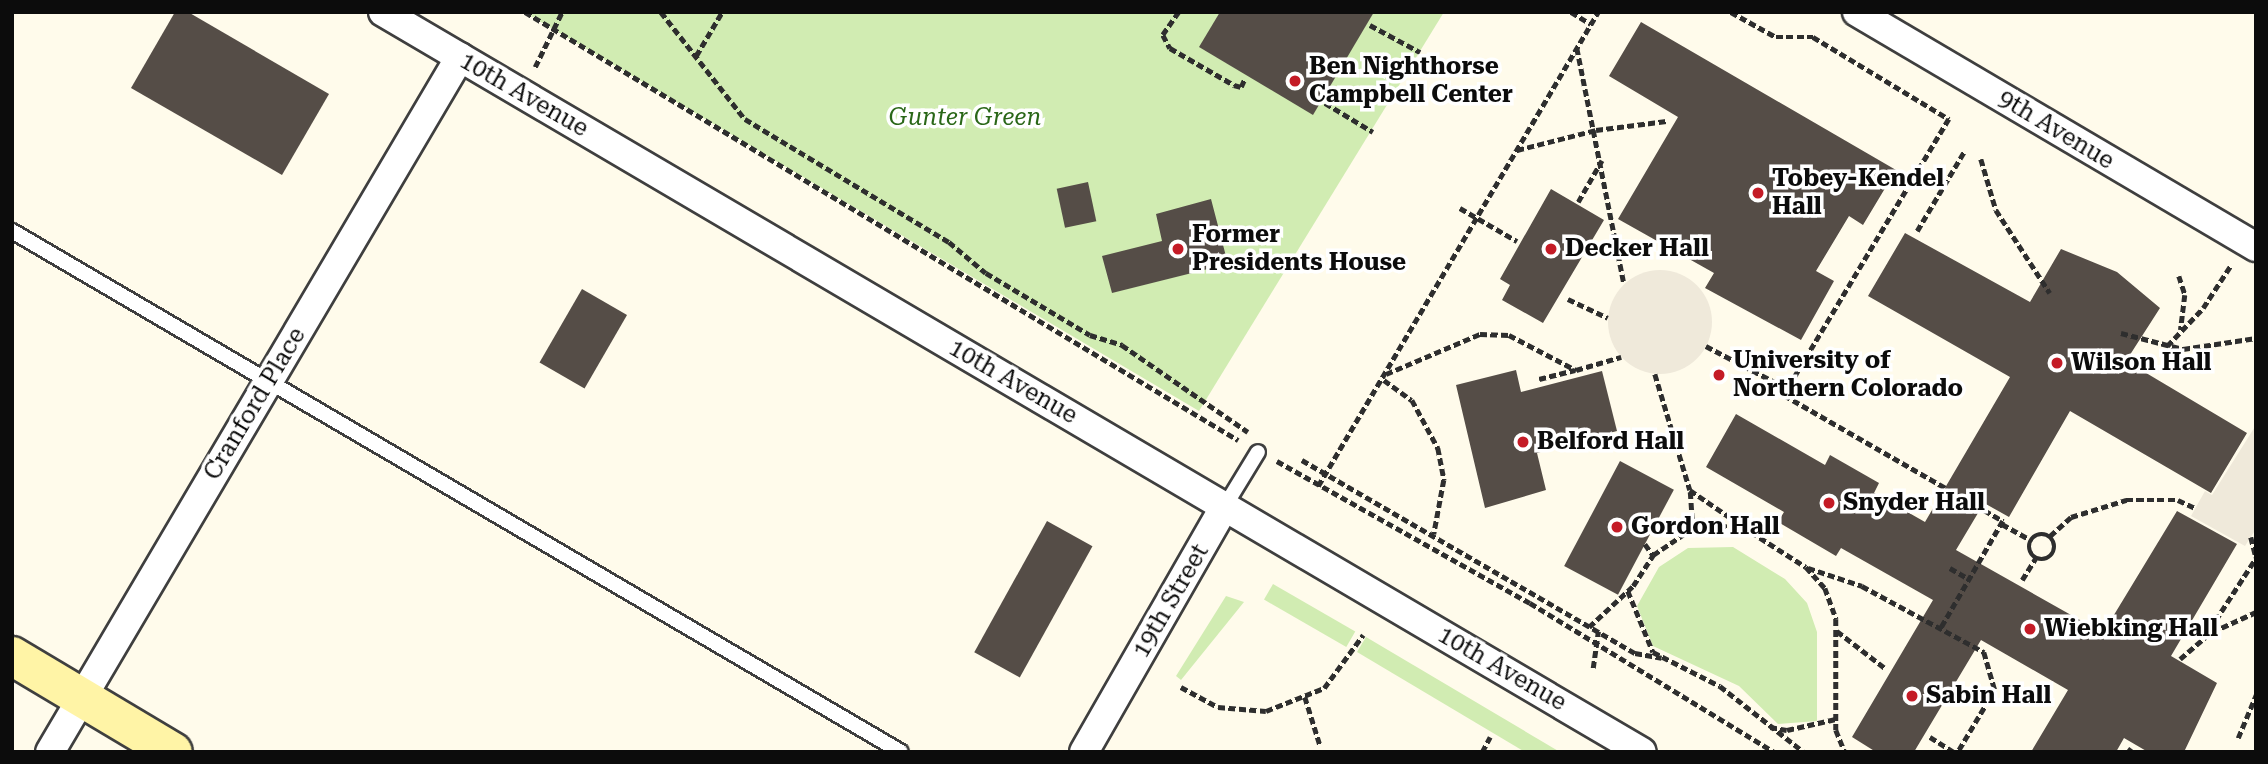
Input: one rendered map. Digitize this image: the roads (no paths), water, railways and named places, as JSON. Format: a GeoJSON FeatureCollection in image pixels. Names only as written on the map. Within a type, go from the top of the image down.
{"type":"FeatureCollection","features":[{"type":"Feature","properties":{"kind":"main road"},"geometry":{"type":"LineString","coordinates":[[12,656],[173,752]]}},
{"type":"Feature","properties":{"kind":"street","name":"10th Avenue"},"geometry":{"type":"LineString","coordinates":[[383,12],[1642,752]]}},
{"type":"Feature","properties":{"kind":"street","name":"9th Avenue"},"geometry":{"type":"LineString","coordinates":[[1857,12],[2251,244]]}},
{"type":"Feature","properties":{"kind":"street","name":"Cranford Place"},"geometry":{"type":"LineString","coordinates":[[50,752],[460,57]]}},
{"type":"Feature","properties":{"kind":"street","name":"19th Street"},"geometry":{"type":"LineString","coordinates":[[1084,752],[1225,506]]}},
{"type":"Feature","properties":{"kind":"lane"},"geometry":{"type":"LineString","coordinates":[[12,231],[901,752]]}},
{"type":"Feature","properties":{"kind":"lane","name":"19th Street"},"geometry":{"type":"LineString","coordinates":[[1225,506],[1258,452]]}},
{"type":"Feature","properties":{"kind":"place","name":"Ben Nighthorse Campbell Center"},"geometry":{"type":"Point","coordinates":[1295,81]}},
{"type":"Feature","properties":{"kind":"place","name":"Tobey-Kendel Hall"},"geometry":{"type":"Point","coordinates":[1758,193]}},
{"type":"Feature","properties":{"kind":"place","name":"Former Presidents House"},"geometry":{"type":"Point","coordinates":[1178,249]}},
{"type":"Feature","properties":{"kind":"place","name":"Decker Hall"},"geometry":{"type":"Point","coordinates":[1551,249]}},
{"type":"Feature","properties":{"kind":"place","name":"Wilson Hall"},"geometry":{"type":"Point","coordinates":[2057,363]}},
{"type":"Feature","properties":{"kind":"place","name":"University of Northern Colorado"},"geometry":{"type":"Point","coordinates":[1719,375]}},
{"type":"Feature","properties":{"kind":"place","name":"Belford Hall"},"geometry":{"type":"Point","coordinates":[1523,442]}},
{"type":"Feature","properties":{"kind":"place","name":"Snyder Hall"},"geometry":{"type":"Point","coordinates":[1829,503]}},
{"type":"Feature","properties":{"kind":"place","name":"Gordon Hall"},"geometry":{"type":"Point","coordinates":[1617,527]}},
{"type":"Feature","properties":{"kind":"place","name":"Wiebking Hall"},"geometry":{"type":"Point","coordinates":[2030,629]}},
{"type":"Feature","properties":{"kind":"place","name":"Sabin Hall"},"geometry":{"type":"Point","coordinates":[1912,696]}},
{"type":"Feature","properties":{"kind":"park label","name":"Gunter Green"},"geometry":{"type":"Point","coordinates":[965,118]}}]}
